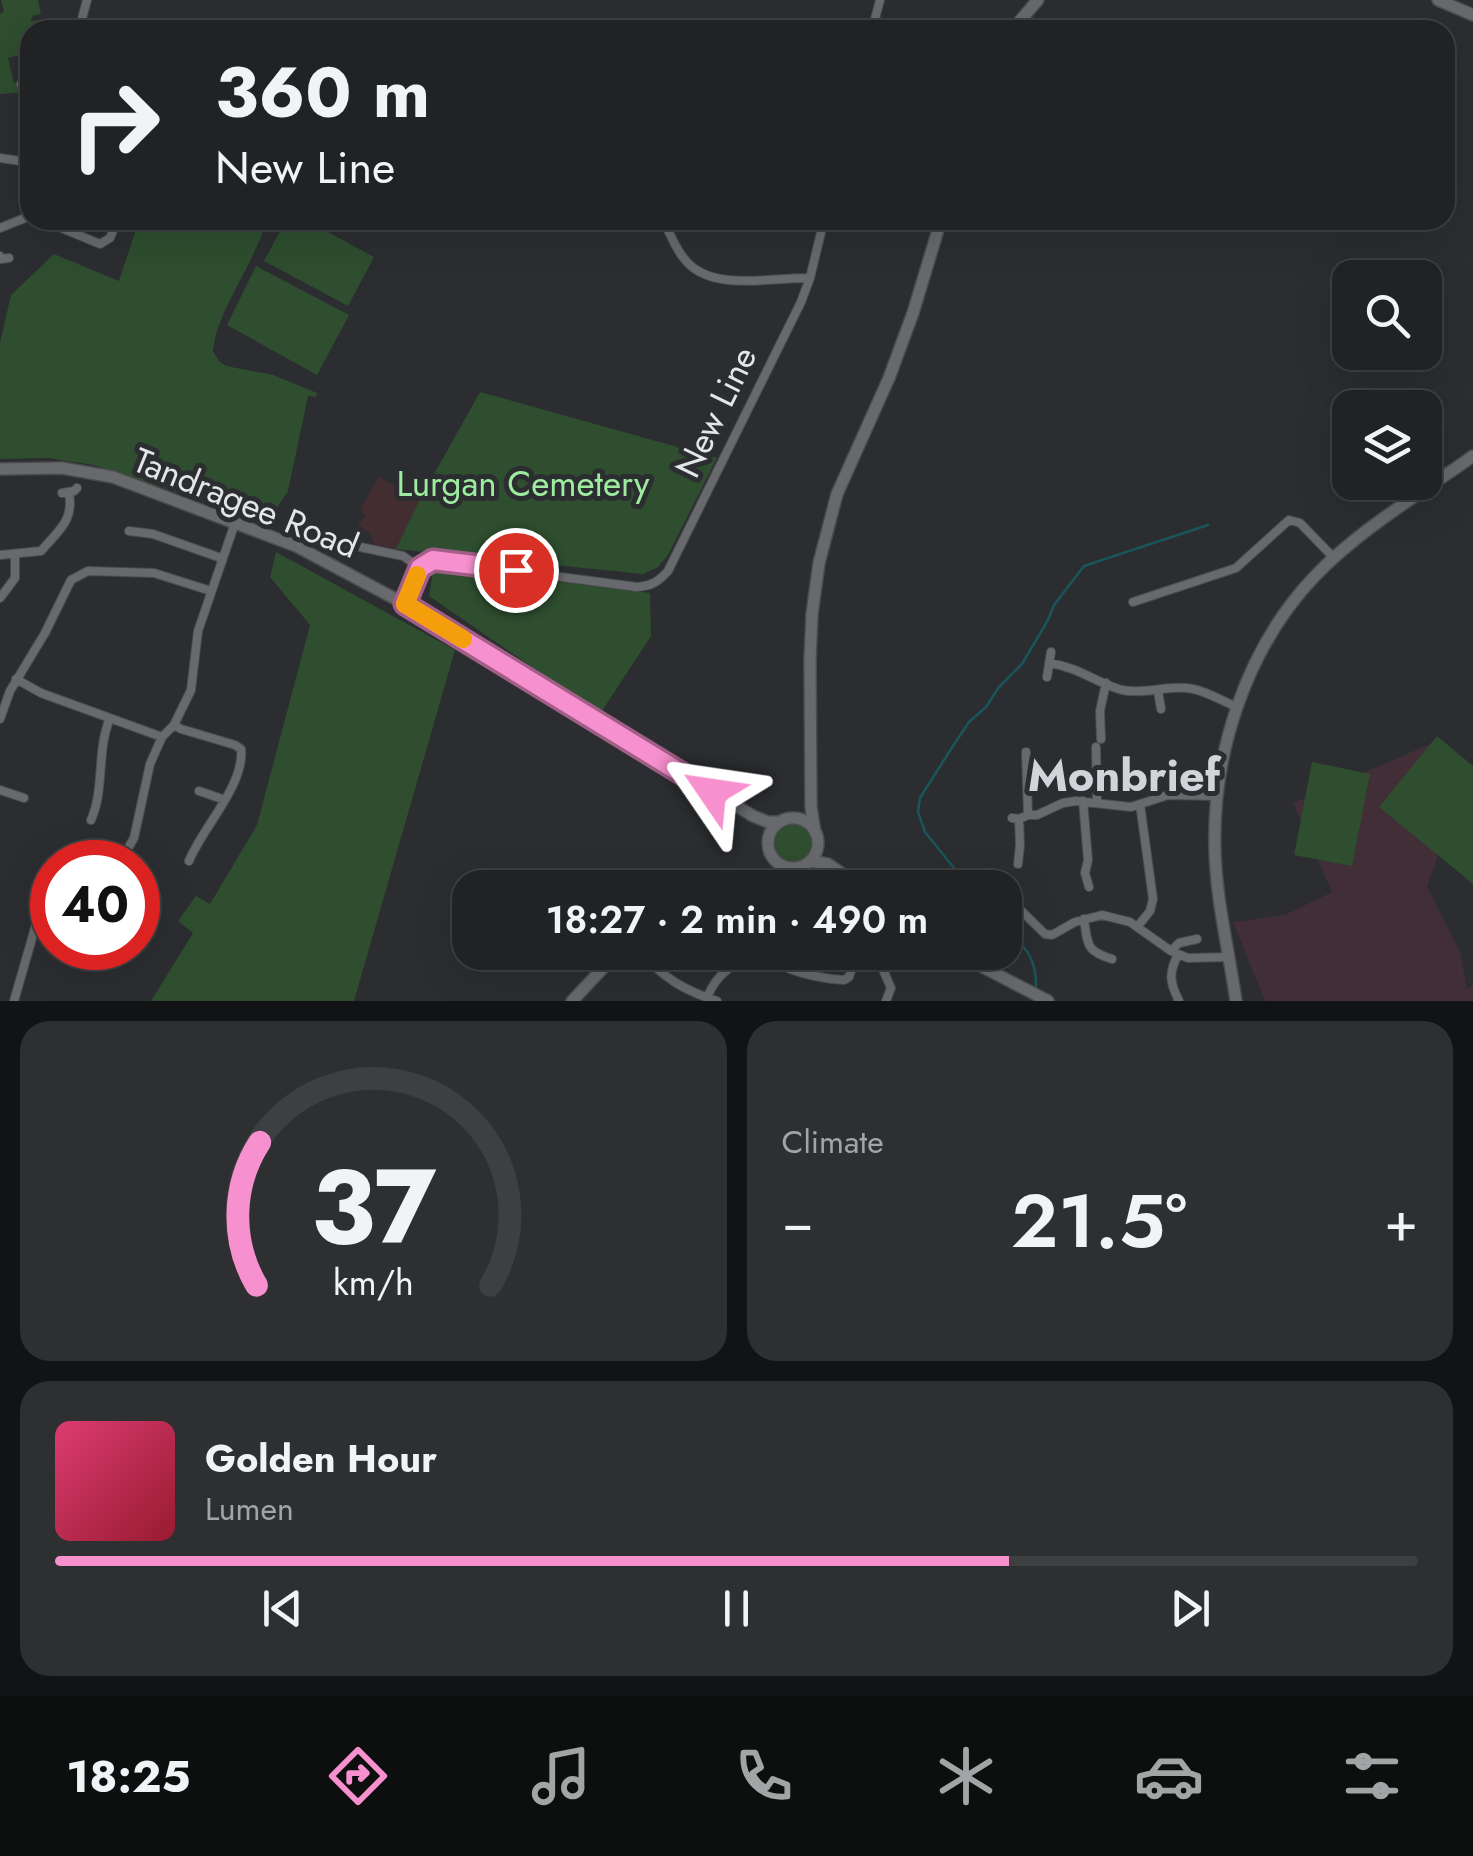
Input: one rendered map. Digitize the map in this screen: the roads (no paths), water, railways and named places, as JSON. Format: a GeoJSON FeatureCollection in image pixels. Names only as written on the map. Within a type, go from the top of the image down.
{"type":"FeatureCollection","features":[{"type":"Feature","properties":{"kind":"street"},"geometry":{"type":"LineString","coordinates":[[1021,20],[1038,0]]}},
{"type":"Feature","properties":{"kind":"street"},"geometry":{"type":"LineString","coordinates":[[1438,0],[1473,15]]}},
{"type":"Feature","properties":{"kind":"street"},"geometry":{"type":"LineString","coordinates":[[66,230],[100,244],[110,238],[113,230]]}},
{"type":"Feature","properties":{"kind":"street"},"geometry":{"type":"LineString","coordinates":[[669,230],[684,258],[699,271],[733,281],[810,278]]}},
{"type":"Feature","properties":{"kind":"street","name":"New Line"},"geometry":{"type":"LineString","coordinates":[[420,568],[433,560],[637,587],[660,580],[801,302],[822,230]]}},
{"type":"Feature","properties":{"kind":"street"},"geometry":{"type":"LineString","coordinates":[[796,870],[816,850],[811,788],[812,614],[819,563],[837,494],[889,378],[937,230]]}},
{"type":"Feature","properties":{"kind":"street"},"geometry":{"type":"LineString","coordinates":[[1236,1001],[1215,860],[1222,759],[1236,706],[1251,673],[1296,599],[1334,558],[1473,456]]}},
{"type":"Feature","properties":{"kind":"street","name":"Tandragee Road"},"geometry":{"type":"LineString","coordinates":[[6,469],[62,468],[113,478],[296,546],[405,604],[753,816],[768,822],[782,821]]}},
{"type":"Feature","properties":{"kind":"street"},"geometry":{"type":"LineString","coordinates":[[0,555],[42,551],[67,521],[72,508],[69,491]]}},
{"type":"Feature","properties":{"kind":"street"},"geometry":{"type":"LineString","coordinates":[[1133,602],[1236,568],[1289,520],[1300,523],[1334,558]]}},
{"type":"Feature","properties":{"kind":"street"},"geometry":{"type":"LineString","coordinates":[[133,840],[150,764],[191,690],[198,631],[235,522]]}},
{"type":"Feature","properties":{"kind":"street"},"geometry":{"type":"LineString","coordinates":[[134,528],[222,558]]}},
{"type":"Feature","properties":{"kind":"street"},"geometry":{"type":"LineString","coordinates":[[328,540],[402,556],[420,568],[405,604]]}},
{"type":"Feature","properties":{"kind":"street"},"geometry":{"type":"LineString","coordinates":[[0,598],[16,578],[15,554]]}},
{"type":"Feature","properties":{"kind":"street"},"geometry":{"type":"LineString","coordinates":[[0,719],[16,680],[71,580],[81,573],[154,573],[211,591]]}},
{"type":"Feature","properties":{"kind":"street"},"geometry":{"type":"LineString","coordinates":[[1047,677],[1051,652]]}},
{"type":"Feature","properties":{"kind":"street"},"geometry":{"type":"LineString","coordinates":[[1049,663],[1077,669],[1133,692],[1193,689],[1236,706]]}},
{"type":"Feature","properties":{"kind":"street"},"geometry":{"type":"LineString","coordinates":[[16,680],[41,693],[162,737]]}},
{"type":"Feature","properties":{"kind":"street"},"geometry":{"type":"LineString","coordinates":[[1097,802],[1097,737],[1106,683]]}},
{"type":"Feature","properties":{"kind":"street"},"geometry":{"type":"LineString","coordinates":[[1158,691],[1161,709]]}},
{"type":"Feature","properties":{"kind":"street"},"geometry":{"type":"LineString","coordinates":[[91,820],[96,809],[102,744],[110,718]]}},
{"type":"Feature","properties":{"kind":"street"},"geometry":{"type":"LineString","coordinates":[[174,725],[235,745],[242,761],[225,800],[189,861]]}},
{"type":"Feature","properties":{"kind":"street"},"geometry":{"type":"LineString","coordinates":[[1006,857],[1018,861],[1026,757],[1014,762]]}},
{"type":"Feature","properties":{"kind":"street"},"geometry":{"type":"LineString","coordinates":[[811,788],[801,809],[773,828],[768,840],[770,853],[783,866],[828,864],[839,870]]}},
{"type":"Feature","properties":{"kind":"street"},"geometry":{"type":"LineString","coordinates":[[0,790],[24,798]]}},
{"type":"Feature","properties":{"kind":"street"},"geometry":{"type":"LineString","coordinates":[[199,791],[225,800]]}},
{"type":"Feature","properties":{"kind":"street"},"geometry":{"type":"LineString","coordinates":[[1020,817],[1047,812],[1063,802],[1122,807],[1168,796],[1217,796]]}},
{"type":"Feature","properties":{"kind":"street"},"geometry":{"type":"LineString","coordinates":[[1083,801],[1089,887]]}},
{"type":"Feature","properties":{"kind":"street"},"geometry":{"type":"LineString","coordinates":[[1138,926],[1150,911],[1153,899],[1151,849],[1140,804]]}},
{"type":"Feature","properties":{"kind":"street","name":"Tandragee Road"},"geometry":{"type":"LineString","coordinates":[[753,816],[768,840]]}},
{"type":"Feature","properties":{"kind":"street"},"geometry":{"type":"LineString","coordinates":[[782,821],[800,820],[816,834],[841,870]]}},
{"type":"Feature","properties":{"kind":"street"},"geometry":{"type":"LineString","coordinates":[[184,846],[194,849]]}},
{"type":"Feature","properties":{"kind":"street"},"geometry":{"type":"LineString","coordinates":[[768,870],[773,859]]}},
{"type":"Feature","properties":{"kind":"street"},"geometry":{"type":"LineString","coordinates":[[1022,912],[1045,934],[1052,935],[1084,919],[1119,918],[1138,926],[1175,953],[1201,959],[1229,957]]}},
{"type":"Feature","properties":{"kind":"street"},"geometry":{"type":"LineString","coordinates":[[1084,919],[1090,949],[1112,959]]}},
{"type":"Feature","properties":{"kind":"street"},"geometry":{"type":"LineString","coordinates":[[1175,1000],[1170,980],[1178,942],[1197,939]]}},
{"type":"Feature","properties":{"kind":"street"},"geometry":{"type":"LineString","coordinates":[[14,1001],[30,945]]}},
{"type":"Feature","properties":{"kind":"street"},"geometry":{"type":"LineString","coordinates":[[572,1001],[601,970]]}},
{"type":"Feature","properties":{"kind":"street"},"geometry":{"type":"LineString","coordinates":[[657,970],[683,989],[712,999],[717,977],[727,970]]}},
{"type":"Feature","properties":{"kind":"street"},"geometry":{"type":"LineString","coordinates":[[795,970],[844,980],[851,970]]}},
{"type":"Feature","properties":{"kind":"street"},"geometry":{"type":"LineString","coordinates":[[988,970],[1037,996]]}},
{"type":"Feature","properties":{"kind":"street"},"geometry":{"type":"LineString","coordinates":[[884,972],[891,988],[886,1001]]}},
{"type":"Feature","properties":{"kind":"street"},"geometry":{"type":"LineString","coordinates":[[677,1001],[683,989]]}},
{"type":"Feature","properties":{"kind":"waterway"},"geometry":{"type":"LineString","coordinates":[[956,870],[925,832],[918,812],[920,798],[969,722],[1022,664],[1054,605],[1084,566],[1208,525]]}},
{"type":"Feature","properties":{"kind":"waterway"},"geometry":{"type":"LineString","coordinates":[[1022,946],[1035,970],[1036,990]]}},
{"type":"Feature","properties":{"kind":"district","name":"Monbrief"},"geometry":{"type":"Point","coordinates":[1124,775]}},
{"type":"Feature","properties":{"kind":"park label","name":"Lurgan Cemetery"},"geometry":{"type":"Point","coordinates":[523,484]}}]}
